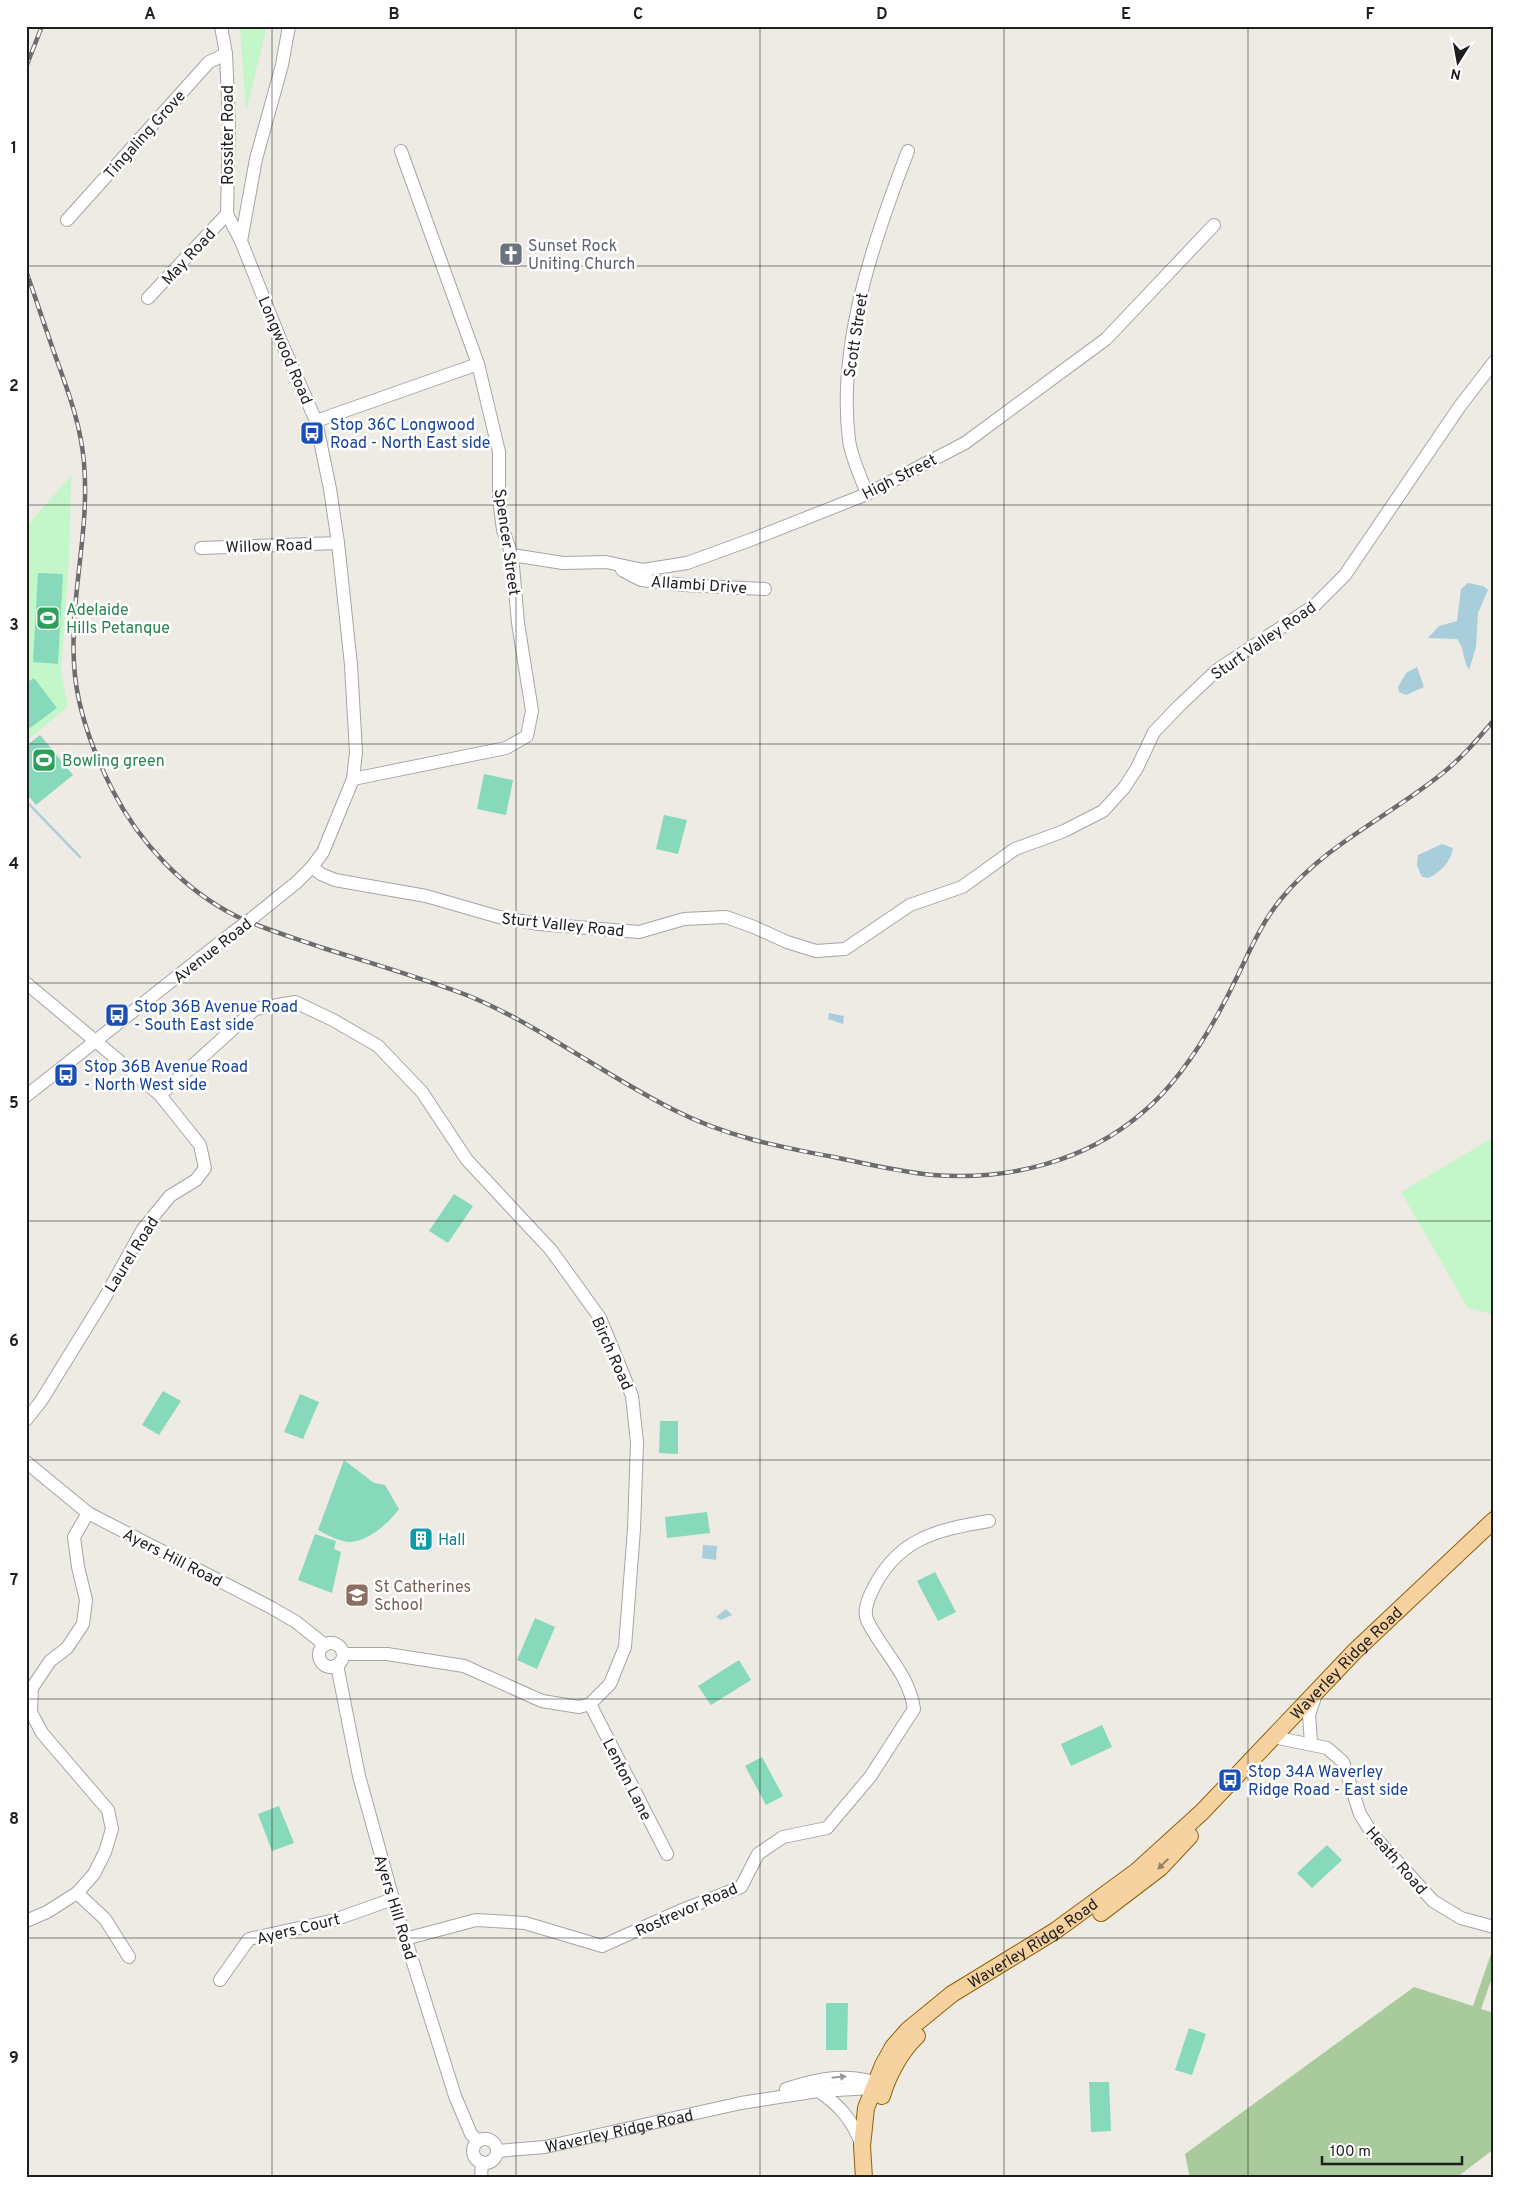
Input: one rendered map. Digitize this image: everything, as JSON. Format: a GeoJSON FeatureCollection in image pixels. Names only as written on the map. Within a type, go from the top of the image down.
{"type":"FeatureCollection","features":[{"type":"Feature","properties":{"kind":"main road","name":"Waverley Ridge Road"},"geometry":{"type":"LineString","coordinates":[[864,2178],[862,2146],[866,2108],[879,2086],[894,2047],[926,2014],[959,1989],[1055,1932],[1090,1908],[1137,1871],[1202,1812],[1355,1651],[1494,1520]]}},
{"type":"Feature","properties":{"kind":"main road","name":"Waverley Ridge Road"},"geometry":{"type":"LineString","coordinates":[[872,2178],[870,2147],[879,2086]]}},
{"type":"Feature","properties":{"kind":"street","name":"Rossiter Road"},"geometry":{"type":"LineString","coordinates":[[221,26],[226,54],[229,122],[227,214],[240,241]]}},
{"type":"Feature","properties":{"kind":"street"},"geometry":{"type":"LineString","coordinates":[[240,241],[256,159],[282,65],[289,26]]}},
{"type":"Feature","properties":{"kind":"street","name":"Tingaling Grove"},"geometry":{"type":"LineString","coordinates":[[67,220],[209,62],[226,54]]}},
{"type":"Feature","properties":{"kind":"street","name":"Spencer Street"},"geometry":{"type":"LineString","coordinates":[[352,779],[506,748],[527,736],[532,711],[518,623],[512,555],[503,530],[498,452],[478,364],[401,151]]}},
{"type":"Feature","properties":{"kind":"street","name":"Scott Street"},"geometry":{"type":"LineString","coordinates":[[867,494],[849,441],[846,390],[857,305],[892,191],[908,151]]}},
{"type":"Feature","properties":{"kind":"street","name":"May Road"},"geometry":{"type":"LineString","coordinates":[[148,298],[227,214]]}},
{"type":"Feature","properties":{"kind":"street","name":"High Street"},"geometry":{"type":"LineString","coordinates":[[512,555],[563,563],[606,562],[643,570],[687,563],[867,494],[965,443],[1106,339],[1214,225]]}},
{"type":"Feature","properties":{"kind":"street","name":"Longwood Road"},"geometry":{"type":"LineString","coordinates":[[240,241],[316,421],[330,488],[338,543],[356,752],[352,779],[334,826]]}},
{"type":"Feature","properties":{"kind":"street","name":"Sturt Valley Road"},"geometry":{"type":"LineString","coordinates":[[312,867],[335,880],[426,896],[507,919],[589,929],[639,932],[684,919],[726,917],[787,942],[816,951],[845,949],[910,905],[962,887],[1015,849],[1064,831],[1103,811],[1124,788],[1137,768],[1154,732],[1179,706],[1217,670],[1315,604],[1345,575],[1460,406],[1494,362]]}},
{"type":"Feature","properties":{"kind":"street"},"geometry":{"type":"LineString","coordinates":[[316,421],[478,364]]}},
{"type":"Feature","properties":{"kind":"street","name":"Willow Road"},"geometry":{"type":"LineString","coordinates":[[201,548],[338,543]]}},
{"type":"Feature","properties":{"kind":"street","name":"Allambi Drive"},"geometry":{"type":"LineString","coordinates":[[606,562],[641,580],[684,585],[765,589]]}},
{"type":"Feature","properties":{"kind":"street","name":"Avenue Road"},"geometry":{"type":"LineString","coordinates":[[26,1096],[251,919],[312,867],[323,852],[334,826]]}},
{"type":"Feature","properties":{"kind":"street","name":"Laurel Road"},"geometry":{"type":"LineString","coordinates":[[26,983],[160,1095],[200,1145],[205,1168],[196,1180],[170,1196],[143,1229],[99,1307],[41,1401],[26,1420]]}},
{"type":"Feature","properties":{"kind":"street","name":"Birch Road"},"geometry":{"type":"LineString","coordinates":[[160,1095],[255,1009],[295,1002],[334,1020],[378,1046],[422,1092],[466,1160],[551,1250],[600,1318],[632,1396],[636,1442],[636,1471],[634,1529],[625,1647],[610,1684],[590,1704]]}},
{"type":"Feature","properties":{"kind":"street","name":"Ayers Hill Road"},"geometry":{"type":"LineString","coordinates":[[26,1462],[88,1513],[272,1608],[296,1622],[325,1645]]}},
{"type":"Feature","properties":{"kind":"street"},"geometry":{"type":"LineString","coordinates":[[26,1921],[47,1912],[76,1893],[94,1874],[105,1852],[112,1829],[108,1810],[42,1733],[32,1712],[32,1688],[50,1661],[67,1648],[83,1624],[86,1600],[78,1568],[74,1537],[88,1513]]}},
{"type":"Feature","properties":{"kind":"street","name":"Rostrevor Road"},"geometry":{"type":"LineString","coordinates":[[405,1938],[476,1920],[525,1923],[602,1946],[682,1910],[741,1887],[758,1854],[783,1837],[827,1828],[870,1776],[914,1709],[912,1694],[898,1666],[866,1620],[866,1604],[876,1582],[898,1554],[926,1536],[989,1521]]}},
{"type":"Feature","properties":{"kind":"street"},"geometry":{"type":"LineString","coordinates":[[336,1644],[343,1654],[342,1660],[337,1666],[329,1666],[322,1663],[320,1652],[325,1645],[336,1644]]}},
{"type":"Feature","properties":{"kind":"street"},"geometry":{"type":"LineString","coordinates":[[343,1654],[387,1654],[464,1666],[542,1701],[579,1707],[590,1704]]}},
{"type":"Feature","properties":{"kind":"street","name":"Ayers Hill Road"},"geometry":{"type":"LineString","coordinates":[[337,1666],[359,1776],[393,1899],[455,2096],[471,2134],[478,2141]]}},
{"type":"Feature","properties":{"kind":"street"},"geometry":{"type":"LineString","coordinates":[[1311,1743],[1309,1715],[1316,1694]]}},
{"type":"Feature","properties":{"kind":"street","name":"Lenton Lane"},"geometry":{"type":"LineString","coordinates":[[590,1704],[667,1854]]}},
{"type":"Feature","properties":{"kind":"street","name":"Heath Road"},"geometry":{"type":"LineString","coordinates":[[1273,1737],[1311,1743],[1327,1748],[1343,1762],[1360,1814],[1373,1835],[1433,1901],[1461,1918],[1494,1927]]}},
{"type":"Feature","properties":{"kind":"street"},"geometry":{"type":"LineString","coordinates":[[76,1893],[105,1919],[129,1957]]}},
{"type":"Feature","properties":{"kind":"street","name":"Ayers Court"},"geometry":{"type":"LineString","coordinates":[[220,1980],[249,1939],[331,1921],[393,1899]]}},
{"type":"Feature","properties":{"kind":"street","name":"Waverley Ridge Road"},"geometry":{"type":"LineString","coordinates":[[741,2103],[805,2084],[844,2076],[879,2086]]}},
{"type":"Feature","properties":{"kind":"street","name":"Waverley Ridge Road"},"geometry":{"type":"LineString","coordinates":[[497,2152],[545,2147],[741,2103],[818,2091],[879,2086]]}},
{"type":"Feature","properties":{"kind":"street","name":"Waverley Ridge Road"},"geometry":{"type":"LineString","coordinates":[[818,2091],[833,2100],[846,2113],[862,2146]]}},
{"type":"Feature","properties":{"kind":"street"},"geometry":{"type":"LineString","coordinates":[[485,2139],[492,2141],[497,2152],[492,2160],[482,2162],[476,2158],[473,2151],[478,2141],[485,2139]]}},
{"type":"Feature","properties":{"kind":"street"},"geometry":{"type":"LineString","coordinates":[[481,2178],[482,2162]]}},
{"type":"Feature","properties":{"kind":"green space"},"geometry":{"type":"Polygon","coordinates":[[[240,26],[267,26],[246,112],[240,26]]]}},
{"type":"Feature","properties":{"kind":"green space"},"geometry":{"type":"Polygon","coordinates":[[[71,476],[69,559],[61,671],[68,707],[26,741],[26,527],[71,476]]]}},
{"type":"Feature","properties":{"kind":"green space","name":"Adelaide Hills Petanque"},"geometry":{"type":"Polygon","coordinates":[[[38,573],[63,574],[58,664],[33,662],[38,573]]]}},
{"type":"Feature","properties":{"kind":"green space"},"geometry":{"type":"Polygon","coordinates":[[[34,678],[57,708],[26,731],[26,683],[34,678]]]}},
{"type":"Feature","properties":{"kind":"green space","name":"Bowling green"},"geometry":{"type":"Polygon","coordinates":[[[40,735],[73,775],[36,805],[26,793],[26,746],[40,735]]]}},
{"type":"Feature","properties":{"kind":"green space"},"geometry":{"type":"Polygon","coordinates":[[[484,774],[513,780],[506,815],[477,809],[484,774]]]}},
{"type":"Feature","properties":{"kind":"green space"},"geometry":{"type":"Polygon","coordinates":[[[664,815],[687,820],[678,854],[656,849],[664,815]]]}},
{"type":"Feature","properties":{"kind":"green space"},"geometry":{"type":"Polygon","coordinates":[[[1494,1137],[1494,1315],[1468,1308],[1401,1192],[1494,1137]]]}},
{"type":"Feature","properties":{"kind":"green space"},"geometry":{"type":"Polygon","coordinates":[[[454,1194],[473,1206],[448,1243],[429,1231],[454,1194]]]}},
{"type":"Feature","properties":{"kind":"green space"},"geometry":{"type":"Polygon","coordinates":[[[163,1391],[181,1401],[159,1435],[142,1425],[163,1391]]]}},
{"type":"Feature","properties":{"kind":"green space"},"geometry":{"type":"Polygon","coordinates":[[[300,1394],[319,1402],[303,1439],[284,1432],[300,1394]]]}},
{"type":"Feature","properties":{"kind":"green space"},"geometry":{"type":"Polygon","coordinates":[[[660,1421],[678,1421],[678,1454],[659,1453],[660,1421]]]}},
{"type":"Feature","properties":{"kind":"green space"},"geometry":{"type":"Polygon","coordinates":[[[344,1460],[374,1483],[385,1485],[399,1509],[389,1521],[375,1532],[367,1537],[351,1542],[336,1539],[318,1530],[344,1460]]]}},
{"type":"Feature","properties":{"kind":"green space"},"geometry":{"type":"Polygon","coordinates":[[[707,1512],[710,1533],[667,1538],[665,1517],[707,1512]]]}},
{"type":"Feature","properties":{"kind":"green space"},"geometry":{"type":"Polygon","coordinates":[[[315,1534],[336,1541],[334,1549],[341,1552],[332,1593],[298,1580],[315,1534]]]}},
{"type":"Feature","properties":{"kind":"green space"},"geometry":{"type":"Polygon","coordinates":[[[935,1572],[956,1612],[938,1621],[917,1581],[935,1572]]]}},
{"type":"Feature","properties":{"kind":"green space"},"geometry":{"type":"Polygon","coordinates":[[[535,1618],[555,1627],[537,1669],[517,1660],[535,1618]]]}},
{"type":"Feature","properties":{"kind":"green space"},"geometry":{"type":"Polygon","coordinates":[[[739,1660],[751,1680],[711,1705],[698,1686],[739,1660]]]}},
{"type":"Feature","properties":{"kind":"green space"},"geometry":{"type":"Polygon","coordinates":[[[1102,1725],[1112,1747],[1071,1766],[1061,1744],[1102,1725]]]}},
{"type":"Feature","properties":{"kind":"green space"},"geometry":{"type":"Polygon","coordinates":[[[762,1757],[783,1796],[766,1805],[745,1766],[762,1757]]]}},
{"type":"Feature","properties":{"kind":"green space"},"geometry":{"type":"Polygon","coordinates":[[[279,1806],[294,1843],[272,1851],[258,1814],[279,1806]]]}},
{"type":"Feature","properties":{"kind":"green space"},"geometry":{"type":"Polygon","coordinates":[[[1327,1845],[1342,1860],[1312,1888],[1297,1873],[1327,1845]]]}},
{"type":"Feature","properties":{"kind":"green space"},"geometry":{"type":"Polygon","coordinates":[[[1494,1945],[1494,1972],[1481,2009],[1494,2013],[1494,2149],[1456,2178],[1190,2178],[1185,2154],[1414,1987],[1473,2006],[1494,1945]]]}},
{"type":"Feature","properties":{"kind":"green space"},"geometry":{"type":"Polygon","coordinates":[[[826,2003],[848,2003],[847,2050],[826,2050],[826,2003]]]}},
{"type":"Feature","properties":{"kind":"green space"},"geometry":{"type":"Polygon","coordinates":[[[1189,2028],[1206,2034],[1192,2075],[1175,2070],[1189,2028]]]}},
{"type":"Feature","properties":{"kind":"green space"},"geometry":{"type":"Polygon","coordinates":[[[1089,2082],[1109,2082],[1111,2131],[1091,2132],[1089,2082]]]}},
{"type":"Feature","properties":{"kind":"water"},"geometry":{"type":"Polygon","coordinates":[[[1468,583],[1483,586],[1488,590],[1478,613],[1476,647],[1469,670],[1457,639],[1428,638],[1439,626],[1457,621],[1461,589],[1468,583]]]}},
{"type":"Feature","properties":{"kind":"water"},"geometry":{"type":"Polygon","coordinates":[[[1417,667],[1424,687],[1406,695],[1399,692],[1398,687],[1406,673],[1417,667]]]}},
{"type":"Feature","properties":{"kind":"water"},"geometry":{"type":"Polygon","coordinates":[[[1442,844],[1453,848],[1448,862],[1429,878],[1422,877],[1417,866],[1418,855],[1442,844]]]}},
{"type":"Feature","properties":{"kind":"water"},"geometry":{"type":"Polygon","coordinates":[[[829,1013],[844,1016],[843,1024],[828,1019],[829,1013]]]}},
{"type":"Feature","properties":{"kind":"water"},"geometry":{"type":"Polygon","coordinates":[[[703,1545],[717,1546],[716,1560],[702,1558],[703,1545]]]}},
{"type":"Feature","properties":{"kind":"water"},"geometry":{"type":"Polygon","coordinates":[[[726,1609],[732,1615],[721,1620],[716,1617],[726,1609]]]}},
{"type":"Feature","properties":{"kind":"waterway"},"geometry":{"type":"LineString","coordinates":[[26,801],[80,857]]}},
{"type":"Feature","properties":{"kind":"railway"},"geometry":{"type":"LineString","coordinates":[[26,67],[42,26]]}},
{"type":"Feature","properties":{"kind":"railway"},"geometry":{"type":"LineString","coordinates":[[26,271],[69,395],[77,422],[84,463],[84,513],[74,638],[75,680],[78,696],[92,745],[113,791],[136,828],[150,846],[165,863],[198,893],[236,916],[278,933],[414,976],[469,996],[522,1022],[674,1110],[713,1127],[752,1140],[896,1170],[933,1175],[961,1176],[989,1175],[1044,1165],[1096,1144],[1120,1130],[1142,1113],[1157,1100],[1184,1068],[1208,1032],[1268,917],[1298,880],[1336,847],[1447,770],[1468,750],[1494,720]]}},
{"type":"Feature","properties":{"kind":"place","name":"Sunset Rock Uniting Church"},"geometry":{"type":"Point","coordinates":[511,254]}},
{"type":"Feature","properties":{"kind":"place","name":"Stop 36C Longwood Road - North East side"},"geometry":{"type":"Point","coordinates":[312,433]}},
{"type":"Feature","properties":{"kind":"place","name":"Adelaide Hills Petanque"},"geometry":{"type":"Point","coordinates":[48,618]}},
{"type":"Feature","properties":{"kind":"place","name":"Bowling green"},"geometry":{"type":"Point","coordinates":[44,760]}},
{"type":"Feature","properties":{"kind":"place","name":"Stop 36B Avenue Road - South East side"},"geometry":{"type":"Point","coordinates":[117,1015]}},
{"type":"Feature","properties":{"kind":"place","name":"Stop 36B Avenue Road - North West side"},"geometry":{"type":"Point","coordinates":[66,1075]}},
{"type":"Feature","properties":{"kind":"place","name":"Hall"},"geometry":{"type":"Point","coordinates":[421,1539]}},
{"type":"Feature","properties":{"kind":"place","name":"St Catherines School"},"geometry":{"type":"Point","coordinates":[357,1595]}},
{"type":"Feature","properties":{"kind":"place","name":"Stop 34A Waverley Ridge Road - East side"},"geometry":{"type":"Point","coordinates":[1230,1780]}}]}
